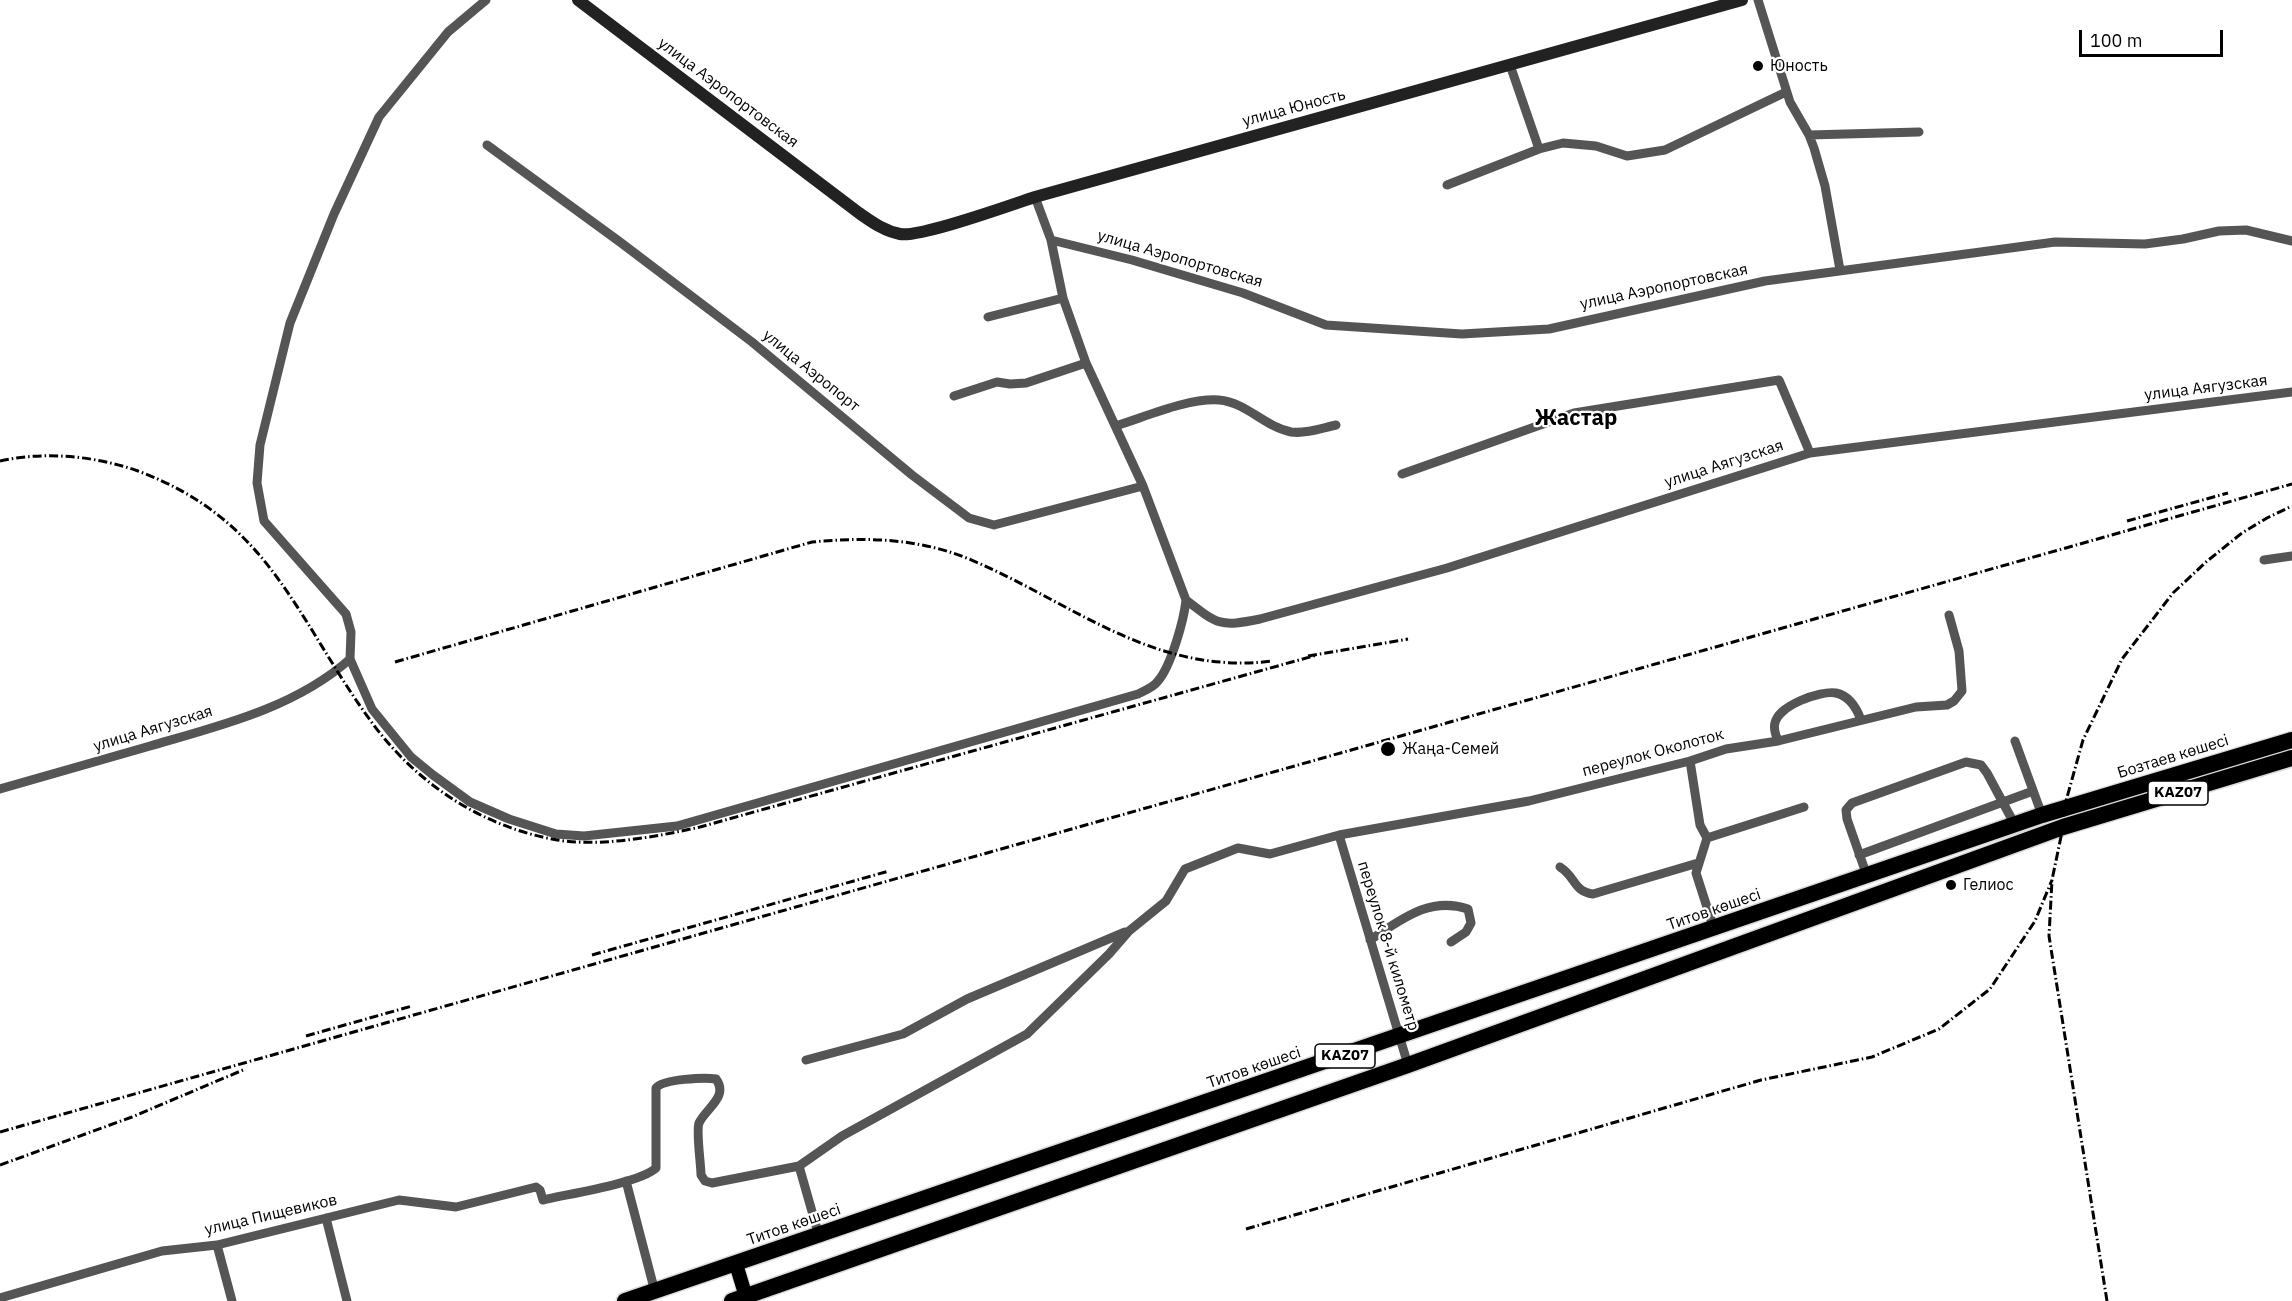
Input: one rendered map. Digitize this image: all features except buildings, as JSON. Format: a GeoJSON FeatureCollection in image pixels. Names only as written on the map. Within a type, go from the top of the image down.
{"type":"FeatureCollection","features":[{"type":"Feature","properties":{"kind":"highway","name":"Бозтаев көшесі"},"geometry":{"type":"LineString","coordinates":[[2064,808],[2292,740]]}},
{"type":"Feature","properties":{"kind":"highway","name":"KAZ07"},"geometry":{"type":"LineString","coordinates":[[739,1299],[1408,1065],[2063,827],[2292,758]]}},
{"type":"Feature","properties":{"kind":"highway","name":"Титов көшесі"},"geometry":{"type":"LineString","coordinates":[[626,1301],[1399,1038],[2064,808]]}},
{"type":"Feature","properties":{"kind":"main road"},"geometry":{"type":"LineString","coordinates":[[1961,844],[1969,862]]}},
{"type":"Feature","properties":{"kind":"main road"},"geometry":{"type":"LineString","coordinates":[[736,1264],[739,1299]]}},
{"type":"Feature","properties":{"kind":"street"},"geometry":{"type":"LineString","coordinates":[[486,0],[448,32],[379,117],[334,214],[290,323],[260,445],[257,483],[264,521],[346,614],[351,632],[350,659],[372,710],[411,757],[433,776],[470,802],[508,819],[556,834],[584,836],[677,826],[1138,694],[1158,681],[1173,651],[1184,619],[1186,600],[1143,486],[1086,363],[1063,298],[1051,240],[1035,197]]}},
{"type":"Feature","properties":{"kind":"street","name":"улица Аэропортовская"},"geometry":{"type":"LineString","coordinates":[[578,0],[859,213]]}},
{"type":"Feature","properties":{"kind":"street","name":"улица Юность"},"geometry":{"type":"LineString","coordinates":[[859,213],[883,229],[903,234],[924,231],[1035,197],[1742,0]]}},
{"type":"Feature","properties":{"kind":"street"},"geometry":{"type":"LineString","coordinates":[[1758,0],[1786,92],[1809,135],[1825,186],[1840,270]]}},
{"type":"Feature","properties":{"kind":"street"},"geometry":{"type":"LineString","coordinates":[[1510,65],[1539,149]]}},
{"type":"Feature","properties":{"kind":"street"},"geometry":{"type":"LineString","coordinates":[[1447,185],[1539,149],[1563,143],[1596,146],[1627,156],[1665,150],[1786,92]]}},
{"type":"Feature","properties":{"kind":"street"},"geometry":{"type":"LineString","coordinates":[[1809,135],[1919,132]]}},
{"type":"Feature","properties":{"kind":"street","name":"улица Аэропорт"},"geometry":{"type":"LineString","coordinates":[[487,145],[752,342],[912,475],[969,518],[994,525],[1143,486]]}},
{"type":"Feature","properties":{"kind":"street","name":"улица Аэропортовская"},"geometry":{"type":"LineString","coordinates":[[1051,240],[1132,260],[1243,293],[1326,325],[1462,334],[1550,329],[1765,281],[2055,242],[2145,244],[2218,231],[2247,230],[2292,241]]}},
{"type":"Feature","properties":{"kind":"street"},"geometry":{"type":"LineString","coordinates":[[987,317],[1063,298]]}},
{"type":"Feature","properties":{"kind":"street"},"geometry":{"type":"LineString","coordinates":[[954,396],[997,382],[1026,383],[1086,363]]}},
{"type":"Feature","properties":{"kind":"street"},"geometry":{"type":"LineString","coordinates":[[1402,474],[1574,413],[1779,380],[1810,453]]}},
{"type":"Feature","properties":{"kind":"street","name":"улица Аягузская"},"geometry":{"type":"LineString","coordinates":[[1186,600],[1212,620],[1232,625],[1447,568],[1810,453],[2292,392]]}},
{"type":"Feature","properties":{"kind":"street"},"geometry":{"type":"LineString","coordinates":[[1115,426],[1195,402],[1219,400],[1254,413],[1282,430],[1311,431],[1336,425]]}},
{"type":"Feature","properties":{"kind":"street"},"geometry":{"type":"LineString","coordinates":[[2264,560],[2292,556]]}},
{"type":"Feature","properties":{"kind":"street","name":"переулок Околоток"},"geometry":{"type":"LineString","coordinates":[[1129,931],[1166,901],[1185,870],[1238,848],[1270,854],[1339,835],[1529,801],[1690,761],[1726,749],[1778,741],[1916,708],[1947,705],[1954,701],[1962,691],[1959,651],[1949,615]]}},
{"type":"Feature","properties":{"kind":"street","name":"улица Аягузская"},"geometry":{"type":"LineString","coordinates":[[0,789],[256,713],[311,689],[350,659]]}},
{"type":"Feature","properties":{"kind":"street"},"geometry":{"type":"LineString","coordinates":[[1778,741],[1774,725],[1778,715],[1784,708],[1814,696],[1836,693],[1855,705],[1862,720]]}},
{"type":"Feature","properties":{"kind":"street"},"geometry":{"type":"LineString","coordinates":[[2015,741],[2042,815]]}},
{"type":"Feature","properties":{"kind":"street"},"geometry":{"type":"LineString","coordinates":[[1690,761],[1700,825],[1707,838],[1696,873],[1714,929]]}},
{"type":"Feature","properties":{"kind":"street"},"geometry":{"type":"LineString","coordinates":[[1867,876],[1847,819],[1846,810],[1852,803],[1966,762],[1981,765],[2015,825]]}},
{"type":"Feature","properties":{"kind":"street"},"geometry":{"type":"LineString","coordinates":[[1859,855],[2033,791]]}},
{"type":"Feature","properties":{"kind":"street"},"geometry":{"type":"LineString","coordinates":[[1707,838],[1804,807]]}},
{"type":"Feature","properties":{"kind":"street","name":"переулок 8-й километр"},"geometry":{"type":"LineString","coordinates":[[1339,835],[1408,1065]]}},
{"type":"Feature","properties":{"kind":"street"},"geometry":{"type":"LineString","coordinates":[[1560,867],[1569,873],[1575,885],[1593,894],[1698,863]]}},
{"type":"Feature","properties":{"kind":"street"},"geometry":{"type":"LineString","coordinates":[[1370,940],[1421,909],[1436,905],[1468,909],[1471,923],[1466,932],[1451,942]]}},
{"type":"Feature","properties":{"kind":"street"},"geometry":{"type":"LineString","coordinates":[[806,1060],[903,1034],[967,999],[1129,931]]}},
{"type":"Feature","properties":{"kind":"street"},"geometry":{"type":"LineString","coordinates":[[655,1292],[626,1181],[656,1168],[656,1088],[658,1085],[709,1078],[716,1079],[720,1084],[720,1096],[699,1125],[701,1175],[705,1181],[712,1183],[799,1166],[842,1136],[1027,1034],[1129,931]]}},
{"type":"Feature","properties":{"kind":"street"},"geometry":{"type":"LineString","coordinates":[[799,1166],[819,1236]]}},
{"type":"Feature","properties":{"kind":"street","name":"улица Пищевиков"},"geometry":{"type":"LineString","coordinates":[[5,1298],[162,1251],[217,1245],[399,1200],[456,1207],[536,1187],[540,1190],[543,1200],[626,1181]]}},
{"type":"Feature","properties":{"kind":"street"},"geometry":{"type":"LineString","coordinates":[[326,1218],[347,1301]]}},
{"type":"Feature","properties":{"kind":"street"},"geometry":{"type":"LineString","coordinates":[[217,1245],[232,1301]]}},
{"type":"Feature","properties":{"kind":"railway"},"geometry":{"type":"LineString","coordinates":[[0,461],[52,456],[87,459],[122,466],[183,492],[220,516],[250,544],[276,576],[370,720],[407,762],[427,781],[473,811],[499,823],[552,839],[607,842],[645,838],[700,827],[1317,655]]}},
{"type":"Feature","properties":{"kind":"railway"},"geometry":{"type":"LineString","coordinates":[[0,1132],[2292,484]]}},
{"type":"Feature","properties":{"kind":"railway"},"geometry":{"type":"LineString","coordinates":[[2127,521],[2228,493]]}},
{"type":"Feature","properties":{"kind":"railway"},"geometry":{"type":"LineString","coordinates":[[2107,1301],[2049,936],[2052,880],[2063,827],[2064,808],[2083,740],[2122,659],[2173,593],[2206,562],[2242,533],[2292,506]]}},
{"type":"Feature","properties":{"kind":"railway"},"geometry":{"type":"LineString","coordinates":[[395,662],[812,542],[852,540],[911,543],[950,552],[1007,576],[1114,632],[1151,647],[1189,657],[1229,663],[1272,661]]}},
{"type":"Feature","properties":{"kind":"railway"},"geometry":{"type":"LineString","coordinates":[[1308,656],[1408,639]]}},
{"type":"Feature","properties":{"kind":"railway"},"geometry":{"type":"LineString","coordinates":[[592,955],[889,871]]}},
{"type":"Feature","properties":{"kind":"railway"},"geometry":{"type":"LineString","coordinates":[[1246,1229],[1761,1080],[1872,1057],[1939,1029],[1990,989],[2035,921],[2052,880]]}},
{"type":"Feature","properties":{"kind":"railway"},"geometry":{"type":"LineString","coordinates":[[306,1036],[412,1006]]}},
{"type":"Feature","properties":{"kind":"railway"},"geometry":{"type":"LineString","coordinates":[[0,1165],[132,1117],[243,1070]]}},
{"type":"Feature","properties":{"kind":"place","name":"Юность"},"geometry":{"type":"Point","coordinates":[1758,66]}},
{"type":"Feature","properties":{"kind":"place","name":"Жаңа-Семей"},"geometry":{"type":"Point","coordinates":[1388,749]}},
{"type":"Feature","properties":{"kind":"place","name":"Гелиос"},"geometry":{"type":"Point","coordinates":[1951,885]}},
{"type":"Feature","properties":{"kind":"district","name":"Жастар"},"geometry":{"type":"Point","coordinates":[1576,419]}}]}
